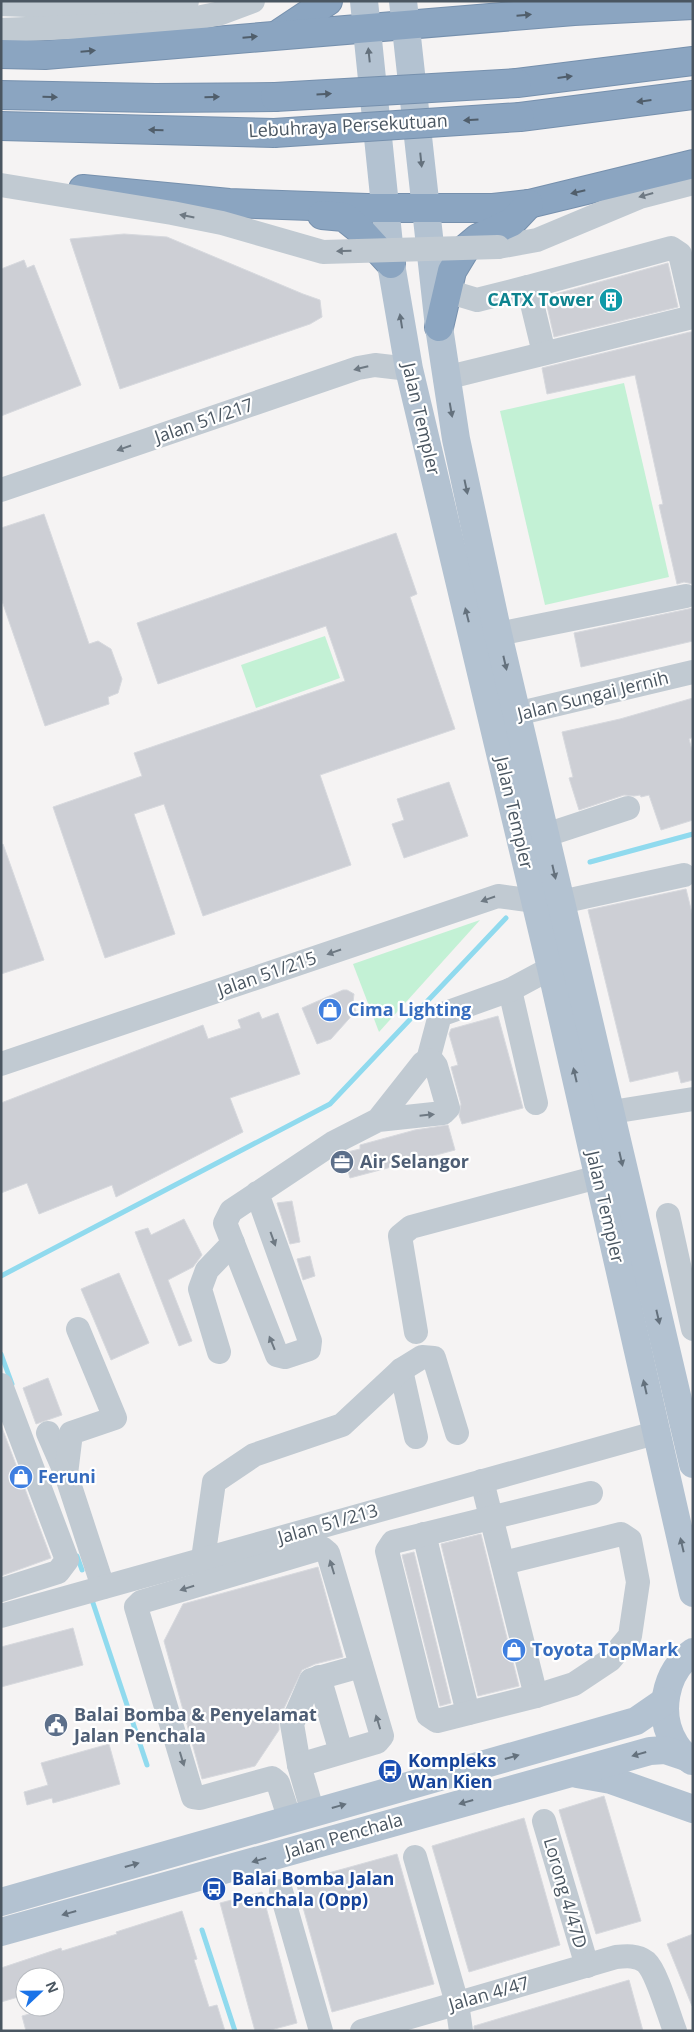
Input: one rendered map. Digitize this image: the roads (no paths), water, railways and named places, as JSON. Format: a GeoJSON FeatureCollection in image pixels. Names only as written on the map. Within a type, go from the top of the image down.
{"type":"FeatureCollection","features":[{"type":"Feature","properties":{"kind":"highway"},"geometry":{"type":"LineString","coordinates":[[277,35],[328,1]]}},
{"type":"Feature","properties":{"kind":"highway"},"geometry":{"type":"LineString","coordinates":[[460,1],[497,18]]}},
{"type":"Feature","properties":{"kind":"highway"},"geometry":{"type":"LineString","coordinates":[[8,50],[45,54],[277,35],[365,14],[405,13],[497,18],[693,5]]}},
{"type":"Feature","properties":{"kind":"highway","name":"Lebuhraya Persekutuan"},"geometry":{"type":"LineString","coordinates":[[1,95],[155,98],[275,97],[517,83],[693,61]]}},
{"type":"Feature","properties":{"kind":"highway","name":"Lebuhraya Persekutuan"},"geometry":{"type":"LineString","coordinates":[[1,126],[274,133],[520,117],[693,95]]}},
{"type":"Feature","properties":{"kind":"highway"},"geometry":{"type":"LineString","coordinates":[[228,203],[426,209],[493,208],[529,204],[693,164]]}},
{"type":"Feature","properties":{"kind":"highway"},"geometry":{"type":"LineString","coordinates":[[7,183],[228,203],[344,217],[359,229],[391,264]]}},
{"type":"Feature","properties":{"kind":"highway"},"geometry":{"type":"LineString","coordinates":[[439,327],[452,271],[466,248],[478,238],[512,222],[529,204]]}},
{"type":"Feature","properties":{"kind":"main road","name":"Jalan Templer"},"geometry":{"type":"LineString","coordinates":[[405,13],[445,378],[456,439],[498,634],[505,717],[546,835],[551,968],[597,1114],[693,1464]]}},
{"type":"Feature","properties":{"kind":"main road","name":"Jalan Templer"},"geometry":{"type":"LineString","coordinates":[[365,14],[391,264],[409,369],[505,717],[548,902],[597,1114],[598,1176],[693,1593]]}},
{"type":"Feature","properties":{"kind":"main road"},"geometry":{"type":"LineString","coordinates":[[690,1648],[671,1677],[665,1701],[667,1725],[675,1745],[690,1760]]}},
{"type":"Feature","properties":{"kind":"main road","name":"Jalan Penchala"},"geometry":{"type":"LineString","coordinates":[[1,1902],[636,1722],[665,1701]]}},
{"type":"Feature","properties":{"kind":"main road","name":"Jalan Penchala"},"geometry":{"type":"LineString","coordinates":[[1,1932],[650,1751],[665,1750],[690,1760]]}},
{"type":"Feature","properties":{"kind":"main road"},"geometry":{"type":"LineString","coordinates":[[570,1773],[611,1780],[693,1809]]}},
{"type":"Feature","properties":{"kind":"main road"},"geometry":{"type":"LineString","coordinates":[[101,1874],[109,1902]]}},
{"type":"Feature","properties":{"kind":"street"},"geometry":{"type":"LineString","coordinates":[[1,4],[180,11],[187,1]]}},
{"type":"Feature","properties":{"kind":"street"},"geometry":{"type":"LineString","coordinates":[[1,30],[172,24],[221,13],[253,1]]}},
{"type":"Feature","properties":{"kind":"street"},"geometry":{"type":"LineString","coordinates":[[7,183],[222,223],[323,252],[498,247],[537,240],[640,197],[693,183]]}},
{"type":"Feature","properties":{"kind":"street"},"geometry":{"type":"LineString","coordinates":[[447,291],[477,300],[671,248],[680,254],[693,310]]}},
{"type":"Feature","properties":{"kind":"street"},"geometry":{"type":"LineString","coordinates":[[528,287],[544,353]]}},
{"type":"Feature","properties":{"kind":"street"},"geometry":{"type":"LineString","coordinates":[[445,378],[693,316]]}},
{"type":"Feature","properties":{"kind":"street","name":"Jalan 51/217"},"geometry":{"type":"LineString","coordinates":[[1,490],[358,368],[375,365],[409,369]]}},
{"type":"Feature","properties":{"kind":"street"},"geometry":{"type":"LineString","coordinates":[[498,634],[686,596]]}},
{"type":"Feature","properties":{"kind":"street","name":"Jalan Sungai Jernih"},"geometry":{"type":"LineString","coordinates":[[505,717],[693,672]]}},
{"type":"Feature","properties":{"kind":"street"},"geometry":{"type":"LineString","coordinates":[[546,835],[628,808]]}},
{"type":"Feature","properties":{"kind":"street"},"geometry":{"type":"LineString","coordinates":[[548,902],[684,875]]}},
{"type":"Feature","properties":{"kind":"street","name":"Jalan 51/215"},"geometry":{"type":"LineString","coordinates":[[1,1064],[498,896],[548,902]]}},
{"type":"Feature","properties":{"kind":"street"},"geometry":{"type":"LineString","coordinates":[[378,1120],[423,1063],[428,1060],[440,1015],[510,990],[551,968]]}},
{"type":"Feature","properties":{"kind":"street"},"geometry":{"type":"LineString","coordinates":[[510,990],[536,1103]]}},
{"type":"Feature","properties":{"kind":"street"},"geometry":{"type":"LineString","coordinates":[[257,1193],[310,1341],[308,1349],[285,1357],[277,1355],[224,1223],[231,1211],[257,1193],[333,1143],[378,1120],[443,1113],[448,1108],[436,1066],[428,1060]]}},
{"type":"Feature","properties":{"kind":"street"},"geometry":{"type":"LineString","coordinates":[[597,1114],[693,1099]]}},
{"type":"Feature","properties":{"kind":"street"},"geometry":{"type":"LineString","coordinates":[[416,1332],[400,1236],[411,1227],[598,1176]]}},
{"type":"Feature","properties":{"kind":"street"},"geometry":{"type":"LineString","coordinates":[[668,1215],[688,1288],[693,1329]]}},
{"type":"Feature","properties":{"kind":"street"},"geometry":{"type":"LineString","coordinates":[[219,1352],[200,1289],[207,1270],[233,1243]]}},
{"type":"Feature","properties":{"kind":"street"},"geometry":{"type":"LineString","coordinates":[[66,1474],[71,1433],[115,1418],[78,1328]]}},
{"type":"Feature","properties":{"kind":"street"},"geometry":{"type":"LineString","coordinates":[[203,1559],[214,1482],[254,1455],[342,1425],[401,1370],[422,1357],[434,1358],[457,1433]]}},
{"type":"Feature","properties":{"kind":"street"},"geometry":{"type":"LineString","coordinates":[[401,1370],[416,1437]]}},
{"type":"Feature","properties":{"kind":"street"},"geometry":{"type":"LineString","coordinates":[[1,1385],[67,1560],[58,1572],[1,1590]]}},
{"type":"Feature","properties":{"kind":"street"},"geometry":{"type":"LineString","coordinates":[[48,1432],[66,1474],[104,1587]]}},
{"type":"Feature","properties":{"kind":"street","name":"Jalan 51/213"},"geometry":{"type":"LineString","coordinates":[[1,1616],[655,1432]]}},
{"type":"Feature","properties":{"kind":"street"},"geometry":{"type":"LineString","coordinates":[[34,1472],[66,1474]]}},
{"type":"Feature","properties":{"kind":"street"},"geometry":{"type":"LineString","coordinates":[[482,1481],[536,1696]]}},
{"type":"Feature","properties":{"kind":"street"},"geometry":{"type":"LineString","coordinates":[[503,1563],[621,1534],[630,1540],[638,1582],[630,1636],[610,1660],[574,1684],[536,1696],[437,1721],[428,1715],[387,1551],[393,1542],[591,1493]]}},
{"type":"Feature","properties":{"kind":"street"},"geometry":{"type":"LineString","coordinates":[[424,1534],[468,1713]]}},
{"type":"Feature","properties":{"kind":"street"},"geometry":{"type":"LineString","coordinates":[[299,1765],[377,1742],[382,1736],[328,1553],[322,1548],[141,1602],[136,1607],[193,1797],[200,1798],[272,1778],[278,1783],[302,1817]]}},
{"type":"Feature","properties":{"kind":"street"},"geometry":{"type":"LineString","coordinates":[[34,1580],[41,1605]]}},
{"type":"Feature","properties":{"kind":"street"},"geometry":{"type":"LineString","coordinates":[[302,1817],[299,1765],[292,1724],[311,1680],[361,1666]]}},
{"type":"Feature","properties":{"kind":"street"},"geometry":{"type":"LineString","coordinates":[[318,1677],[342,1752]]}},
{"type":"Feature","properties":{"kind":"street","name":"Lorong 4/47D"},"geometry":{"type":"LineString","coordinates":[[544,1820],[587,1966]]}},
{"type":"Feature","properties":{"kind":"street"},"geometry":{"type":"LineString","coordinates":[[415,1857],[457,2003],[461,2031]]}},
{"type":"Feature","properties":{"kind":"street"},"geometry":{"type":"LineString","coordinates":[[281,1891],[321,2031]]}},
{"type":"Feature","properties":{"kind":"street","name":"Jalan 4/47"},"geometry":{"type":"LineString","coordinates":[[362,2031],[616,1957],[631,1956],[646,1962],[653,1973],[675,2031]]}},
{"type":"Feature","properties":{"kind":"waterway"},"geometry":{"type":"LineString","coordinates":[[590,862],[693,834]]}},
{"type":"Feature","properties":{"kind":"waterway"},"geometry":{"type":"LineString","coordinates":[[1,1276],[330,1104],[506,918]]}},
{"type":"Feature","properties":{"kind":"waterway"},"geometry":{"type":"LineString","coordinates":[[1,1354],[12,1384]]}},
{"type":"Feature","properties":{"kind":"waterway"},"geometry":{"type":"LineString","coordinates":[[77,1556],[82,1570]]}},
{"type":"Feature","properties":{"kind":"waterway"},"geometry":{"type":"LineString","coordinates":[[91,1597],[147,1765]]}},
{"type":"Feature","properties":{"kind":"waterway"},"geometry":{"type":"LineString","coordinates":[[202,1930],[235,2031]]}},
{"type":"Feature","properties":{"kind":"place","name":"CATX Tower"},"geometry":{"type":"Point","coordinates":[611,300]}},
{"type":"Feature","properties":{"kind":"place","name":"Cima Lighting"},"geometry":{"type":"Point","coordinates":[330,1010]}},
{"type":"Feature","properties":{"kind":"place","name":"Air Selangor"},"geometry":{"type":"Point","coordinates":[342,1162]}},
{"type":"Feature","properties":{"kind":"place","name":"Feruni"},"geometry":{"type":"Point","coordinates":[21,1477]}},
{"type":"Feature","properties":{"kind":"place","name":"Toyota TopMark"},"geometry":{"type":"Point","coordinates":[514,1650]}},
{"type":"Feature","properties":{"kind":"place","name":"Balai Bomba & Penyelamat Jalan Penchala"},"geometry":{"type":"Point","coordinates":[56,1725]}},
{"type":"Feature","properties":{"kind":"place","name":"Kompleks Wan Kien"},"geometry":{"type":"Point","coordinates":[390,1771]}},
{"type":"Feature","properties":{"kind":"place","name":"Balai Bomba Jalan Penchala (Opp)"},"geometry":{"type":"Point","coordinates":[214,1889]}}]}
